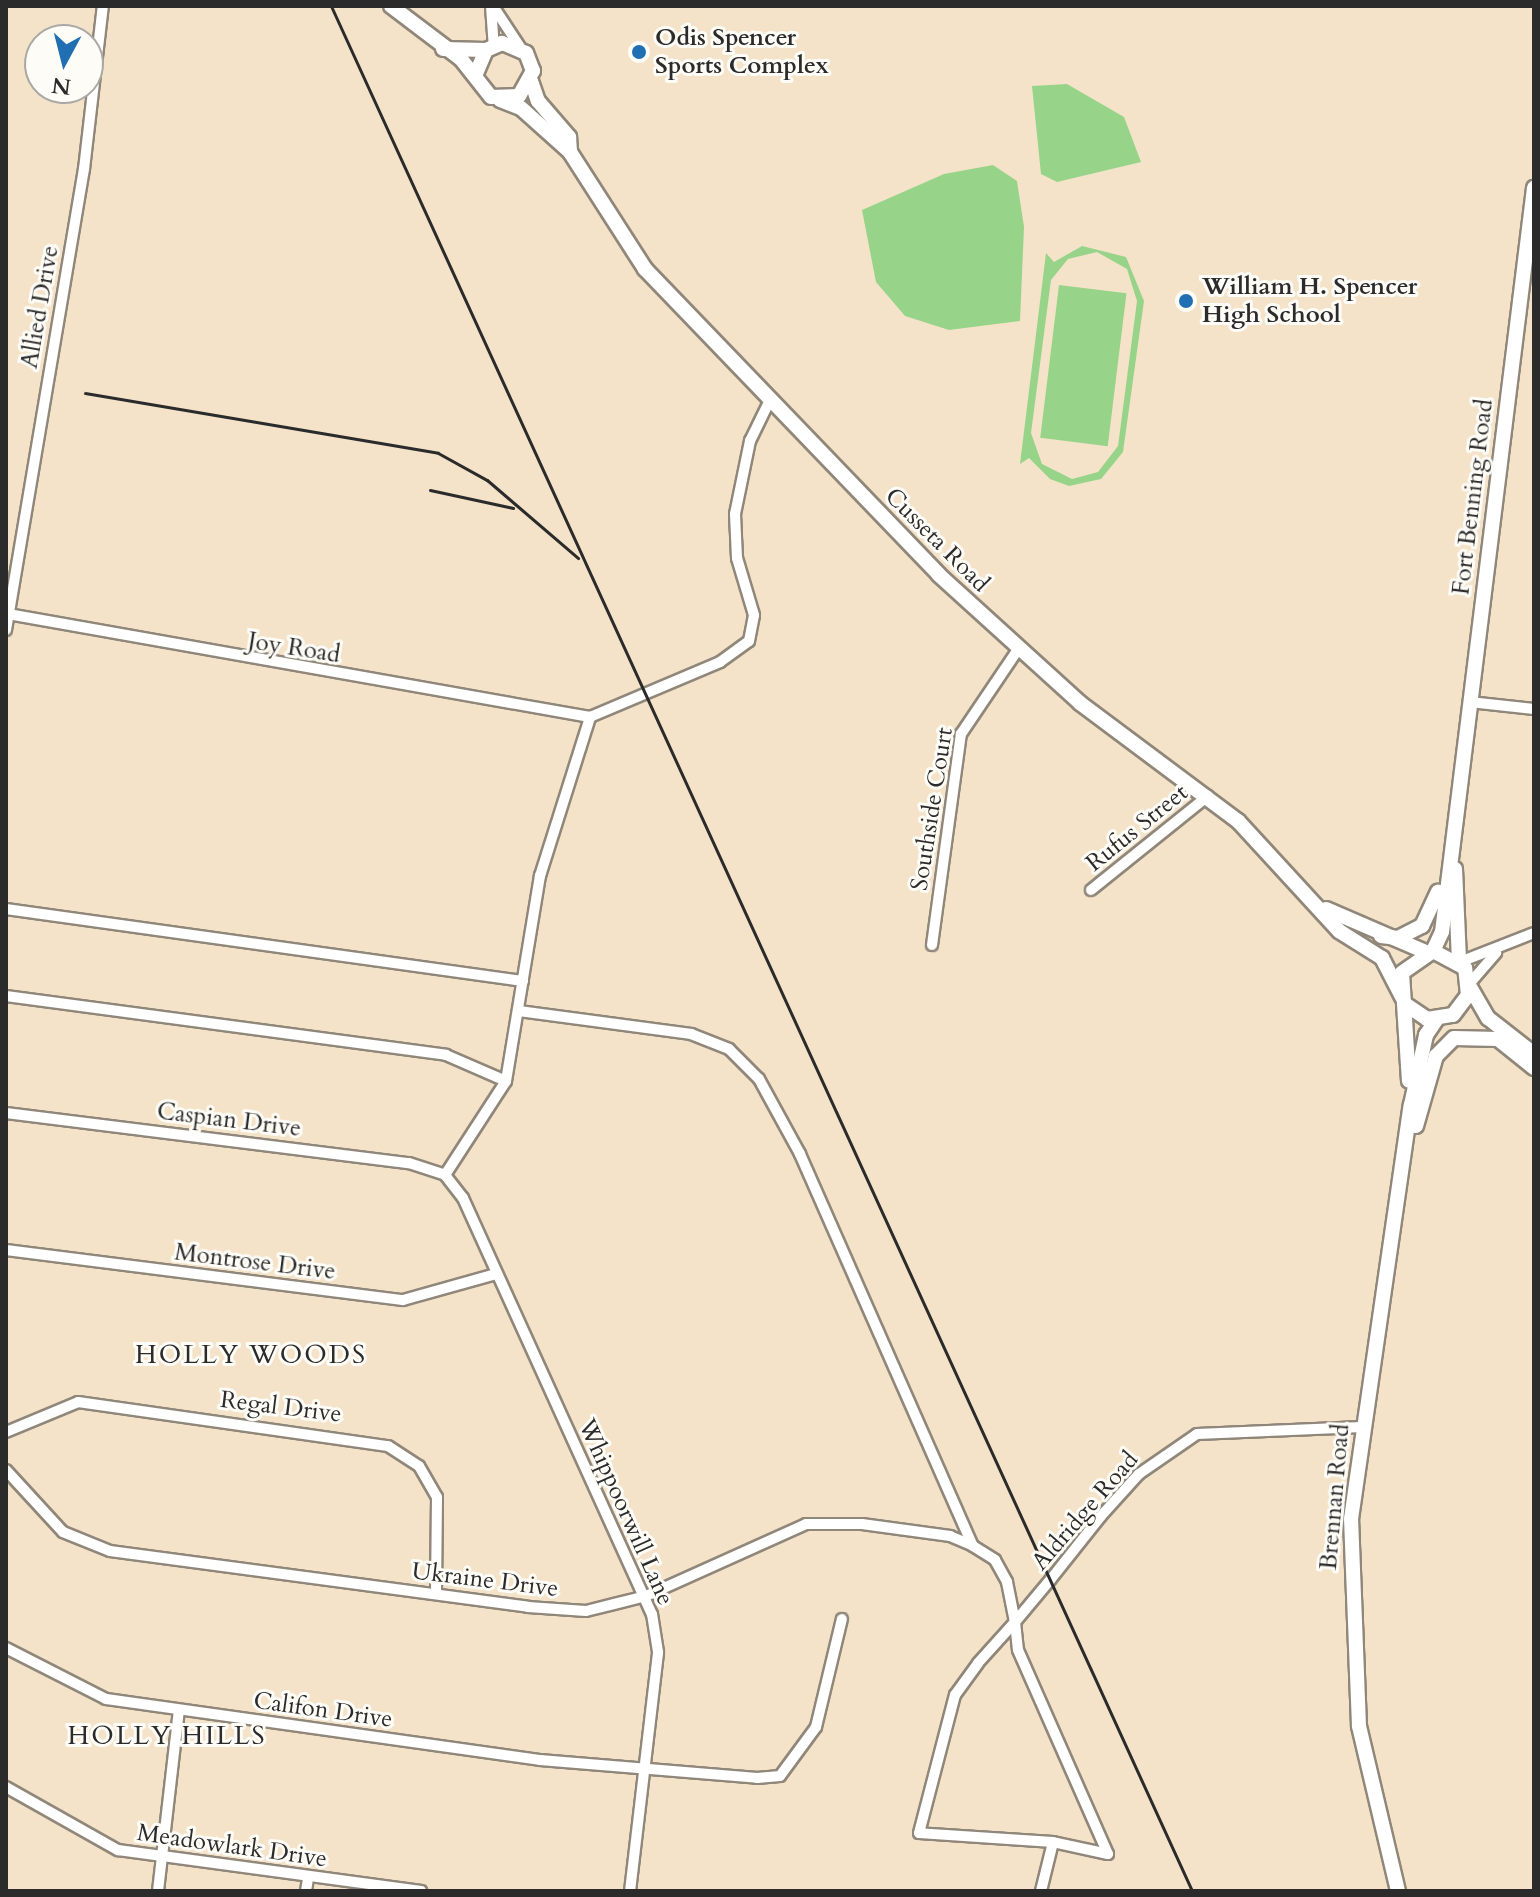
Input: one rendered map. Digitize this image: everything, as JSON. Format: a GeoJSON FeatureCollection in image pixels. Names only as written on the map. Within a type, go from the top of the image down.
{"type":"FeatureCollection","features":[{"type":"Feature","properties":{"kind":"street","name":"Allied Drive"},"geometry":{"type":"LineString","coordinates":[[8,614],[84,169],[103,6]]}},
{"type":"Feature","properties":{"kind":"street"},"geometry":{"type":"LineString","coordinates":[[391,6],[476,74]]}},
{"type":"Feature","properties":{"kind":"street","name":"Cusseta Road"},"geometry":{"type":"LineString","coordinates":[[492,6],[531,62],[531,81],[538,101],[569,137],[570,152]]}},
{"type":"Feature","properties":{"kind":"street","name":"Cusseta Road"},"geometry":{"type":"LineString","coordinates":[[492,6],[490,48],[476,74],[484,90],[521,108],[570,152],[645,269],[770,400],[1019,648],[1208,796],[1325,909],[1339,931],[1382,958],[1403,1000]]}},
{"type":"Feature","properties":{"kind":"street"},"geometry":{"type":"LineString","coordinates":[[443,49],[520,47]]}},
{"type":"Feature","properties":{"kind":"street"},"geometry":{"type":"LineString","coordinates":[[500,100],[519,96],[531,81]]}},
{"type":"Feature","properties":{"kind":"street","name":"Fort Benning Road"},"geometry":{"type":"LineString","coordinates":[[1430,951],[1442,932],[1447,856],[1528,275],[1534,188]]}},
{"type":"Feature","properties":{"kind":"street"},"geometry":{"type":"LineString","coordinates":[[445,1175],[506,1081],[540,876],[590,717],[720,662],[749,641],[754,615],[737,558],[735,514],[750,441],[770,400]]}},
{"type":"Feature","properties":{"kind":"street"},"geometry":{"type":"LineString","coordinates":[[6,630],[8,614]]}},
{"type":"Feature","properties":{"kind":"street","name":"Joy Road"},"geometry":{"type":"LineString","coordinates":[[8,614],[590,717]]}},
{"type":"Feature","properties":{"kind":"street","name":"Southside Court"},"geometry":{"type":"LineString","coordinates":[[932,945],[961,734],[1019,648]]}},
{"type":"Feature","properties":{"kind":"street"},"geometry":{"type":"LineString","coordinates":[[1470,702],[1534,709]]}},
{"type":"Feature","properties":{"kind":"street","name":"Rufus Street"},"geometry":{"type":"LineString","coordinates":[[1091,890],[1208,796]]}},
{"type":"Feature","properties":{"kind":"street","name":"Fort Benning Road"},"geometry":{"type":"LineString","coordinates":[[1455,812],[1459,961]]}},
{"type":"Feature","properties":{"kind":"street"},"geometry":{"type":"LineString","coordinates":[[1381,936],[1398,938],[1422,926],[1447,856]]}},
{"type":"Feature","properties":{"kind":"street"},"geometry":{"type":"LineString","coordinates":[[6,909],[523,981]]}},
{"type":"Feature","properties":{"kind":"street","name":"Cusseta Road"},"geometry":{"type":"LineString","coordinates":[[1325,909],[1381,936],[1430,951]]}},
{"type":"Feature","properties":{"kind":"street"},"geometry":{"type":"LineString","coordinates":[[1534,933],[1459,961],[1430,951],[1402,973],[1403,1000],[1441,1020],[1498,1039],[1534,1068]]}},
{"type":"Feature","properties":{"kind":"street"},"geometry":{"type":"LineString","coordinates":[[1441,1020],[1465,1003],[1470,985],[1504,946]]}},
{"type":"Feature","properties":{"kind":"street"},"geometry":{"type":"LineString","coordinates":[[1459,961],[1488,1018],[1534,1054]]}},
{"type":"Feature","properties":{"kind":"street"},"geometry":{"type":"LineString","coordinates":[[6,996],[446,1055],[506,1081]]}},
{"type":"Feature","properties":{"kind":"street","name":"Brennan Road"},"geometry":{"type":"LineString","coordinates":[[1403,1000],[1411,1105]]}},
{"type":"Feature","properties":{"kind":"street"},"geometry":{"type":"LineString","coordinates":[[519,1011],[691,1034],[729,1049],[759,1079],[800,1154],[973,1546],[995,1560],[1015,1622],[1018,1650],[1108,1854],[1053,1842],[1041,1891]]}},
{"type":"Feature","properties":{"kind":"street","name":"Brennan Road"},"geometry":{"type":"LineString","coordinates":[[1398,1891],[1362,1742],[1351,1642],[1351,1519],[1411,1105],[1423,1045],[1441,1020]]}},
{"type":"Feature","properties":{"kind":"street"},"geometry":{"type":"LineString","coordinates":[[1404,1165],[1440,1049],[1461,1035],[1498,1039]]}},
{"type":"Feature","properties":{"kind":"street","name":"Caspian Drive"},"geometry":{"type":"LineString","coordinates":[[6,1113],[409,1163],[445,1175]]}},
{"type":"Feature","properties":{"kind":"street","name":"Whippoorwill Lane"},"geometry":{"type":"LineString","coordinates":[[445,1175],[463,1198],[646,1596],[658,1653],[630,1891]]}},
{"type":"Feature","properties":{"kind":"street","name":"Montrose Drive"},"geometry":{"type":"LineString","coordinates":[[6,1250],[403,1300],[496,1274]]}},
{"type":"Feature","properties":{"kind":"street","name":"Regal Drive"},"geometry":{"type":"LineString","coordinates":[[6,1432],[78,1402],[388,1446],[419,1466],[437,1497],[436,1593]]}},
{"type":"Feature","properties":{"kind":"street","name":"Aldridge Road"},"geometry":{"type":"LineString","coordinates":[[1053,1842],[919,1833],[955,1695],[997,1640],[1139,1474],[1185,1440],[1362,1427]]}},
{"type":"Feature","properties":{"kind":"street","name":"Ukraine Drive"},"geometry":{"type":"LineString","coordinates":[[6,1470],[63,1532],[110,1551],[586,1611],[646,1596],[806,1524],[862,1524],[950,1536],[973,1546]]}},
{"type":"Feature","properties":{"kind":"street","name":"Califon Drive"},"geometry":{"type":"LineString","coordinates":[[6,1648],[106,1699],[540,1760],[647,1764],[780,1776],[816,1727],[842,1619]]}},
{"type":"Feature","properties":{"kind":"street"},"geometry":{"type":"LineString","coordinates":[[158,1891],[179,1710]]}},
{"type":"Feature","properties":{"kind":"street","name":"Meadowlark Drive"},"geometry":{"type":"LineString","coordinates":[[6,1787],[118,1850],[421,1891]]}},
{"type":"Feature","properties":{"kind":"street"},"geometry":{"type":"LineString","coordinates":[[306,1891],[308,1878]]}},
{"type":"Feature","properties":{"kind":"green space"},"geometry":{"type":"Polygon","coordinates":[[[1067,84],[1124,117],[1141,162],[1057,182],[1041,174],[1032,86],[1067,84]]]}},
{"type":"Feature","properties":{"kind":"green space"},"geometry":{"type":"Polygon","coordinates":[[[993,165],[1017,181],[1024,227],[1020,321],[949,330],[905,316],[876,282],[862,210],[944,174],[993,165]]]}},
{"type":"Feature","properties":{"kind":"green space"},"geometry":{"type":"Polygon","coordinates":[[[1082,246],[1126,257],[1144,301],[1123,452],[1101,479],[1069,486],[1050,479],[1029,458],[1020,464],[1046,253],[1054,262],[1082,246]],[[1097,252],[1068,259],[1051,280],[1031,433],[1042,464],[1072,479],[1098,472],[1118,446],[1137,301],[1127,269],[1097,252]]]}},
{"type":"Feature","properties":{"kind":"green space"},"geometry":{"type":"Polygon","coordinates":[[[1059,285],[1126,293],[1108,446],[1040,438],[1059,285]]]}},
{"type":"Feature","properties":{"kind":"railway"},"geometry":{"type":"LineString","coordinates":[[331,6],[1192,1891]]}},
{"type":"Feature","properties":{"kind":"railway"},"geometry":{"type":"LineString","coordinates":[[85,393],[438,453],[487,480],[578,558]]}},
{"type":"Feature","properties":{"kind":"railway"},"geometry":{"type":"LineString","coordinates":[[430,490],[513,508]]}},
{"type":"Feature","properties":{"kind":"place","name":"Odis Spencer Sports Complex"},"geometry":{"type":"Point","coordinates":[639,52]}},
{"type":"Feature","properties":{"kind":"place","name":"William H. Spencer High School"},"geometry":{"type":"Point","coordinates":[1186,301]}},
{"type":"Feature","properties":{"kind":"district","name":"HOLLY WOODS"},"geometry":{"type":"Point","coordinates":[251,1355]}},
{"type":"Feature","properties":{"kind":"district","name":"HOLLY HILLS"},"geometry":{"type":"Point","coordinates":[167,1736]}}]}
